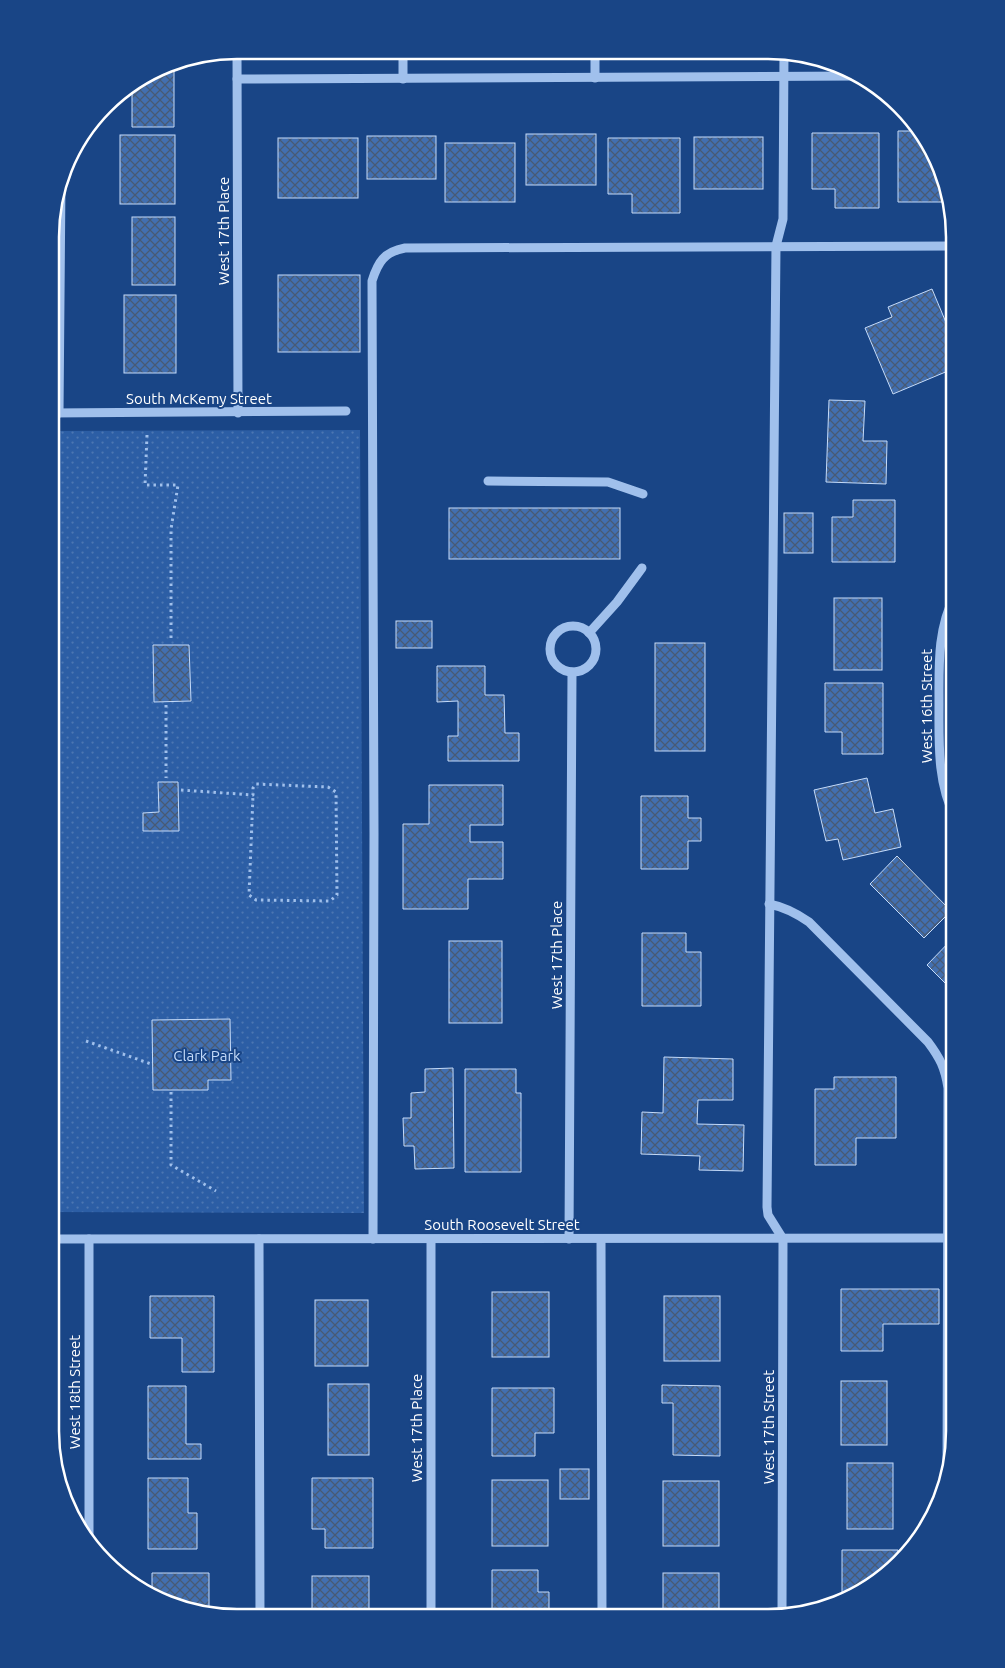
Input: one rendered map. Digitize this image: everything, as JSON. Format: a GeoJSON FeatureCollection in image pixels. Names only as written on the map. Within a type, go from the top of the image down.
{"type":"FeatureCollection","features":[{"type":"Feature","properties":{"kind":"street","name":"West 17th Place"},"geometry":{"type":"LineString","coordinates":[[237,59],[238,412]]}},
{"type":"Feature","properties":{"kind":"street"},"geometry":{"type":"LineString","coordinates":[[403,59],[403,79]]}},
{"type":"Feature","properties":{"kind":"street"},"geometry":{"type":"LineString","coordinates":[[595,59],[595,78]]}},
{"type":"Feature","properties":{"kind":"street"},"geometry":{"type":"LineString","coordinates":[[783,1239],[768,1215],[767,1207],[776,246],[783,219],[784,59]]}},
{"type":"Feature","properties":{"kind":"street"},"geometry":{"type":"LineString","coordinates":[[237,79],[845,76]]}},
{"type":"Feature","properties":{"kind":"street"},"geometry":{"type":"LineString","coordinates":[[59,258],[60,212]]}},
{"type":"Feature","properties":{"kind":"street"},"geometry":{"type":"LineString","coordinates":[[373,1239],[372,281],[376,268],[384,257],[393,250],[405,248],[946,246]]}},
{"type":"Feature","properties":{"kind":"street","name":"South McKemy Street"},"geometry":{"type":"LineString","coordinates":[[59,413],[346,411]]}},
{"type":"Feature","properties":{"kind":"street"},"geometry":{"type":"LineString","coordinates":[[488,481],[608,482],[643,494]]}},
{"type":"Feature","properties":{"kind":"street"},"geometry":{"type":"LineString","coordinates":[[589,633],[617,602],[642,568]]}},
{"type":"Feature","properties":{"kind":"street","name":"West 16th Street"},"geometry":{"type":"LineString","coordinates":[[946,617],[939,654],[939,735],[942,777],[946,794]]}},
{"type":"Feature","properties":{"kind":"street"},"geometry":{"type":"LineString","coordinates":[[576,627],[589,633],[594,639],[595,654],[587,667],[572,672],[565,671],[554,662],[550,655],[552,640],[562,629],[576,627]]}},
{"type":"Feature","properties":{"kind":"street","name":"West 17th Place"},"geometry":{"type":"LineString","coordinates":[[569,1239],[572,672]]}},
{"type":"Feature","properties":{"kind":"street"},"geometry":{"type":"LineString","coordinates":[[769,904],[797,913],[809,922],[928,1042],[938,1054],[946,1075]]}},
{"type":"Feature","properties":{"kind":"street","name":"South Roosevelt Street"},"geometry":{"type":"LineString","coordinates":[[59,1239],[946,1238]]}},
{"type":"Feature","properties":{"kind":"street","name":"West 18th Street"},"geometry":{"type":"LineString","coordinates":[[89,1239],[89,1530]]}},
{"type":"Feature","properties":{"kind":"street"},"geometry":{"type":"LineString","coordinates":[[259,1239],[260,1609]]}},
{"type":"Feature","properties":{"kind":"street"},"geometry":{"type":"LineString","coordinates":[[601,1239],[602,1609]]}},
{"type":"Feature","properties":{"kind":"street","name":"West 17th Street"},"geometry":{"type":"LineString","coordinates":[[782,1609],[783,1239]]}},
{"type":"Feature","properties":{"kind":"street","name":"West 17th Place"},"geometry":{"type":"LineString","coordinates":[[431,1240],[432,1609]]}},
{"type":"Feature","properties":{"kind":"path"},"geometry":{"type":"LineString","coordinates":[[147,435],[145,485],[178,485],[171,529],[171,641]]}},
{"type":"Feature","properties":{"kind":"path"},"geometry":{"type":"LineString","coordinates":[[166,705],[166,778]]}},
{"type":"Feature","properties":{"kind":"path"},"geometry":{"type":"LineString","coordinates":[[256,784],[328,787],[336,792],[337,895],[330,901],[256,900],[249,895],[253,795],[253,788],[256,784]]}},
{"type":"Feature","properties":{"kind":"path"},"geometry":{"type":"LineString","coordinates":[[181,790],[253,795]]}},
{"type":"Feature","properties":{"kind":"path"},"geometry":{"type":"LineString","coordinates":[[86,1041],[151,1064]]}},
{"type":"Feature","properties":{"kind":"path"},"geometry":{"type":"LineString","coordinates":[[171,1092],[171,1165],[216,1191]]}},
{"type":"Feature","properties":{"kind":"green space","name":"Clark Park"},"geometry":{"type":"Polygon","coordinates":[[[360,430],[364,1213],[59,1212],[59,431],[360,430]]]}},
{"type":"Feature","properties":{"kind":"building"},"geometry":{"type":"Polygon","coordinates":[[[174,70],[174,127],[132,127],[132,93],[174,70]]]}},
{"type":"Feature","properties":{"kind":"building"},"geometry":{"type":"Polygon","coordinates":[[[898,131],[912,131],[933,168],[943,202],[898,202],[898,131]]]}},
{"type":"Feature","properties":{"kind":"building"},"geometry":{"type":"Polygon","coordinates":[[[812,133],[879,133],[879,208],[835,208],[835,189],[812,189],[812,133]]]}},
{"type":"Feature","properties":{"kind":"building"},"geometry":{"type":"Polygon","coordinates":[[[526,134],[596,134],[596,185],[526,185],[526,134]]]}},
{"type":"Feature","properties":{"kind":"building"},"geometry":{"type":"Polygon","coordinates":[[[120,135],[175,135],[175,204],[120,204],[120,135]]]}},
{"type":"Feature","properties":{"kind":"building"},"geometry":{"type":"Polygon","coordinates":[[[367,136],[436,136],[436,179],[367,179],[367,136]]]}},
{"type":"Feature","properties":{"kind":"building"},"geometry":{"type":"Polygon","coordinates":[[[694,137],[763,137],[763,189],[694,189],[694,137]]]}},
{"type":"Feature","properties":{"kind":"building"},"geometry":{"type":"Polygon","coordinates":[[[278,138],[358,138],[358,198],[278,198],[278,138]]]}},
{"type":"Feature","properties":{"kind":"building"},"geometry":{"type":"Polygon","coordinates":[[[608,138],[680,138],[680,213],[632,213],[632,194],[608,194],[608,138]]]}},
{"type":"Feature","properties":{"kind":"building"},"geometry":{"type":"Polygon","coordinates":[[[445,143],[515,143],[515,202],[445,202],[445,143]]]}},
{"type":"Feature","properties":{"kind":"building"},"geometry":{"type":"Polygon","coordinates":[[[132,217],[175,217],[175,285],[132,285],[132,217]]]}},
{"type":"Feature","properties":{"kind":"building"},"geometry":{"type":"Polygon","coordinates":[[[278,275],[360,275],[360,352],[278,352],[278,275]]]}},
{"type":"Feature","properties":{"kind":"building"},"geometry":{"type":"Polygon","coordinates":[[[932,289],[946,322],[946,372],[893,394],[865,328],[892,317],[888,307],[932,289]]]}},
{"type":"Feature","properties":{"kind":"building"},"geometry":{"type":"Polygon","coordinates":[[[124,295],[176,295],[176,373],[124,373],[124,295]]]}},
{"type":"Feature","properties":{"kind":"building"},"geometry":{"type":"Polygon","coordinates":[[[829,400],[865,401],[863,441],[887,441],[886,484],[826,482],[829,400]]]}},
{"type":"Feature","properties":{"kind":"building"},"geometry":{"type":"Polygon","coordinates":[[[853,500],[895,500],[895,562],[832,562],[832,517],[853,517],[853,500]]]}},
{"type":"Feature","properties":{"kind":"building"},"geometry":{"type":"Polygon","coordinates":[[[449,508],[620,508],[620,559],[449,559],[449,508]]]}},
{"type":"Feature","properties":{"kind":"building"},"geometry":{"type":"Polygon","coordinates":[[[784,513],[813,513],[813,553],[784,553],[784,513]]]}},
{"type":"Feature","properties":{"kind":"building"},"geometry":{"type":"Polygon","coordinates":[[[834,598],[882,598],[882,670],[834,670],[834,598]]]}},
{"type":"Feature","properties":{"kind":"building"},"geometry":{"type":"Polygon","coordinates":[[[396,621],[432,621],[432,648],[396,648],[396,621]]]}},
{"type":"Feature","properties":{"kind":"building"},"geometry":{"type":"Polygon","coordinates":[[[655,643],[705,643],[705,751],[655,751],[655,643]]]}},
{"type":"Feature","properties":{"kind":"building"},"geometry":{"type":"Polygon","coordinates":[[[153,645],[189,645],[191,701],[154,702],[153,645]]]}},
{"type":"Feature","properties":{"kind":"building"},"geometry":{"type":"Polygon","coordinates":[[[437,666],[485,666],[485,695],[504,695],[505,733],[519,733],[519,761],[448,761],[448,736],[458,736],[458,701],[437,702],[437,666]]]}},
{"type":"Feature","properties":{"kind":"building"},"geometry":{"type":"Polygon","coordinates":[[[825,683],[883,683],[883,754],[842,754],[842,732],[825,732],[825,683]]]}},
{"type":"Feature","properties":{"kind":"building"},"geometry":{"type":"Polygon","coordinates":[[[867,778],[875,813],[893,809],[901,847],[843,860],[838,839],[826,841],[814,790],[867,778]]]}},
{"type":"Feature","properties":{"kind":"building"},"geometry":{"type":"Polygon","coordinates":[[[158,782],[178,782],[179,831],[143,831],[143,813],[159,812],[158,782]]]}},
{"type":"Feature","properties":{"kind":"building"},"geometry":{"type":"Polygon","coordinates":[[[429,785],[503,785],[503,825],[470,825],[470,842],[503,842],[503,879],[468,879],[468,909],[403,909],[403,824],[429,824],[429,785]]]}},
{"type":"Feature","properties":{"kind":"building"},"geometry":{"type":"Polygon","coordinates":[[[641,796],[688,796],[688,818],[701,818],[701,841],[688,841],[688,869],[641,869],[641,796]]]}},
{"type":"Feature","properties":{"kind":"building"},"geometry":{"type":"Polygon","coordinates":[[[897,856],[946,906],[946,916],[924,938],[870,884],[897,856]]]}},
{"type":"Feature","properties":{"kind":"building"},"geometry":{"type":"Polygon","coordinates":[[[642,933],[686,933],[686,952],[701,952],[701,1006],[642,1006],[642,933]]]}},
{"type":"Feature","properties":{"kind":"building"},"geometry":{"type":"Polygon","coordinates":[[[449,941],[502,941],[502,1023],[449,1023],[449,941]]]}},
{"type":"Feature","properties":{"kind":"building"},"geometry":{"type":"Polygon","coordinates":[[[946,945],[946,984],[927,965],[946,945]]]}},
{"type":"Feature","properties":{"kind":"building"},"geometry":{"type":"Polygon","coordinates":[[[230,1019],[231,1080],[208,1080],[208,1090],[153,1090],[152,1020],[230,1019]]]}},
{"type":"Feature","properties":{"kind":"building"},"geometry":{"type":"Polygon","coordinates":[[[664,1057],[733,1059],[733,1100],[698,1100],[697,1124],[744,1125],[743,1171],[699,1170],[700,1156],[641,1154],[642,1112],[663,1113],[664,1057]]]}},
{"type":"Feature","properties":{"kind":"building"},"geometry":{"type":"Polygon","coordinates":[[[453,1068],[454,1168],[415,1169],[414,1146],[404,1146],[403,1118],[411,1118],[411,1093],[425,1092],[425,1069],[453,1068]]]}},
{"type":"Feature","properties":{"kind":"building"},"geometry":{"type":"Polygon","coordinates":[[[465,1069],[516,1069],[516,1093],[521,1093],[521,1172],[465,1172],[465,1069]]]}},
{"type":"Feature","properties":{"kind":"building"},"geometry":{"type":"Polygon","coordinates":[[[834,1077],[896,1077],[896,1138],[856,1138],[856,1165],[815,1165],[815,1089],[834,1089],[834,1077]]]}},
{"type":"Feature","properties":{"kind":"building"},"geometry":{"type":"Polygon","coordinates":[[[841,1289],[939,1289],[939,1324],[883,1324],[883,1351],[841,1351],[841,1289]]]}},
{"type":"Feature","properties":{"kind":"building"},"geometry":{"type":"Polygon","coordinates":[[[492,1292],[549,1292],[549,1357],[492,1357],[492,1292]]]}},
{"type":"Feature","properties":{"kind":"building"},"geometry":{"type":"Polygon","coordinates":[[[150,1296],[214,1296],[214,1372],[182,1372],[182,1338],[150,1338],[150,1296]]]}},
{"type":"Feature","properties":{"kind":"building"},"geometry":{"type":"Polygon","coordinates":[[[664,1296],[720,1296],[720,1361],[664,1361],[664,1296]]]}},
{"type":"Feature","properties":{"kind":"building"},"geometry":{"type":"Polygon","coordinates":[[[315,1300],[368,1300],[368,1366],[315,1366],[315,1300]]]}},
{"type":"Feature","properties":{"kind":"building"},"geometry":{"type":"Polygon","coordinates":[[[841,1381],[887,1381],[887,1445],[841,1445],[841,1381]]]}},
{"type":"Feature","properties":{"kind":"building"},"geometry":{"type":"Polygon","coordinates":[[[328,1384],[369,1384],[369,1455],[328,1455],[328,1384]]]}},
{"type":"Feature","properties":{"kind":"building"},"geometry":{"type":"Polygon","coordinates":[[[662,1385],[720,1386],[720,1456],[673,1455],[673,1403],[662,1403],[662,1385]]]}},
{"type":"Feature","properties":{"kind":"building"},"geometry":{"type":"Polygon","coordinates":[[[148,1386],[186,1386],[186,1444],[201,1444],[201,1459],[148,1459],[148,1386]]]}},
{"type":"Feature","properties":{"kind":"building"},"geometry":{"type":"Polygon","coordinates":[[[492,1388],[554,1388],[554,1433],[535,1433],[535,1456],[492,1456],[492,1388]]]}},
{"type":"Feature","properties":{"kind":"building"},"geometry":{"type":"Polygon","coordinates":[[[847,1463],[893,1463],[893,1529],[847,1529],[847,1463]]]}},
{"type":"Feature","properties":{"kind":"building"},"geometry":{"type":"Polygon","coordinates":[[[560,1469],[589,1469],[589,1499],[560,1499],[560,1469]]]}},
{"type":"Feature","properties":{"kind":"building"},"geometry":{"type":"Polygon","coordinates":[[[148,1478],[188,1478],[188,1513],[197,1513],[197,1549],[148,1549],[148,1478]]]}},
{"type":"Feature","properties":{"kind":"building"},"geometry":{"type":"Polygon","coordinates":[[[312,1478],[373,1478],[373,1548],[325,1548],[325,1529],[312,1529],[312,1478]]]}},
{"type":"Feature","properties":{"kind":"building"},"geometry":{"type":"Polygon","coordinates":[[[492,1480],[548,1480],[548,1546],[492,1546],[492,1480]]]}},
{"type":"Feature","properties":{"kind":"building"},"geometry":{"type":"Polygon","coordinates":[[[663,1481],[719,1481],[719,1546],[663,1546],[663,1481]]]}},
{"type":"Feature","properties":{"kind":"building"},"geometry":{"type":"Polygon","coordinates":[[[842,1550],[898,1550],[898,1553],[877,1573],[842,1594],[842,1550]]]}},
{"type":"Feature","properties":{"kind":"building"},"geometry":{"type":"Polygon","coordinates":[[[492,1570],[538,1570],[538,1592],[549,1592],[549,1609],[492,1609],[492,1570]]]}},
{"type":"Feature","properties":{"kind":"building"},"geometry":{"type":"Polygon","coordinates":[[[152,1573],[209,1573],[209,1607],[179,1600],[152,1588],[152,1573]]]}},
{"type":"Feature","properties":{"kind":"building"},"geometry":{"type":"Polygon","coordinates":[[[663,1573],[719,1573],[719,1609],[663,1609],[663,1573]]]}},
{"type":"Feature","properties":{"kind":"building"},"geometry":{"type":"Polygon","coordinates":[[[312,1576],[369,1576],[369,1609],[312,1609],[312,1576]]]}}]}
